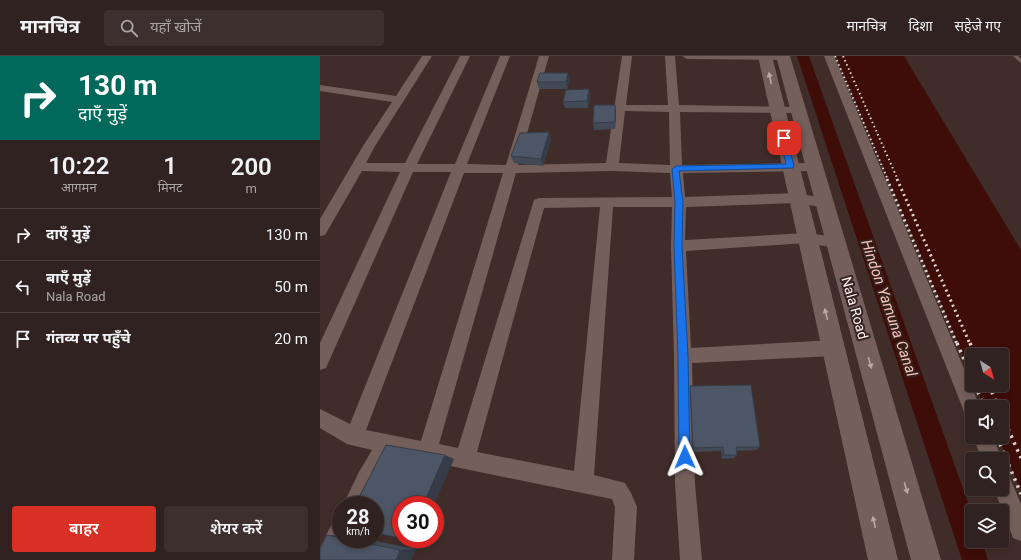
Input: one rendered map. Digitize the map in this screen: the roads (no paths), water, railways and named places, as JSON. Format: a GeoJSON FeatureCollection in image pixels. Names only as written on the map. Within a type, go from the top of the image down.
{"type":"FeatureCollection","features":[{"type":"Feature","properties":{"kind":"street"},"geometry":{"type":"LineString","coordinates":[[320,231],[358,168],[368,146],[427,56]]}},
{"type":"Feature","properties":{"kind":"street"},"geometry":{"type":"LineString","coordinates":[[320,362],[408,168],[465,56]]}},
{"type":"Feature","properties":{"kind":"street"},"geometry":{"type":"LineString","coordinates":[[354,436],[505,56]]}},
{"type":"Feature","properties":{"kind":"street"},"geometry":{"type":"LineString","coordinates":[[427,452],[544,56]]}},
{"type":"Feature","properties":{"kind":"street"},"geometry":{"type":"LineString","coordinates":[[612,167],[627,56]]}},
{"type":"Feature","properties":{"kind":"street"},"geometry":{"type":"LineString","coordinates":[[670,56],[679,202],[678,246],[683,356],[685,484],[691,560]]}},
{"type":"Feature","properties":{"kind":"street"},"geometry":{"type":"LineString","coordinates":[[687,56],[774,57]]}},
{"type":"Feature","properties":{"kind":"street"},"geometry":{"type":"LineString","coordinates":[[829,56],[969,400]]}},
{"type":"Feature","properties":{"kind":"street","name":"Nala Road"},"geometry":{"type":"LineString","coordinates":[[774,57],[788,110],[814,166],[926,560]]}},
{"type":"Feature","properties":{"kind":"street"},"geometry":{"type":"LineString","coordinates":[[320,88],[398,100]]}},
{"type":"Feature","properties":{"kind":"street"},"geometry":{"type":"LineString","coordinates":[[620,108],[788,110]]}},
{"type":"Feature","properties":{"kind":"street","name":"Nala Road"},"geometry":{"type":"LineString","coordinates":[[788,110],[790,166],[883,560]]}},
{"type":"Feature","properties":{"kind":"street"},"geometry":{"type":"LineString","coordinates":[[358,168],[511,169],[612,167],[676,169],[814,166]]}},
{"type":"Feature","properties":{"kind":"street"},"geometry":{"type":"LineString","coordinates":[[464,458],[539,204],[679,202],[798,198],[825,203]]}},
{"type":"Feature","properties":{"kind":"street"},"geometry":{"type":"LineString","coordinates":[[583,483],[607,203]]}},
{"type":"Feature","properties":{"kind":"street"},"geometry":{"type":"LineString","coordinates":[[678,246],[808,238],[836,242]]}},
{"type":"Feature","properties":{"kind":"street"},"geometry":{"type":"LineString","coordinates":[[683,356],[834,348]]}},
{"type":"Feature","properties":{"kind":"street"},"geometry":{"type":"LineString","coordinates":[[320,418],[354,436],[618,490],[626,507],[623,560]]}},
{"type":"Feature","properties":{"kind":"street"},"geometry":{"type":"LineString","coordinates":[[358,496],[366,479],[388,444]]}},
{"type":"Feature","properties":{"kind":"street"},"geometry":{"type":"LineString","coordinates":[[1007,496],[1021,530]]}},
{"type":"Feature","properties":{"kind":"street"},"geometry":{"type":"LineString","coordinates":[[326,560],[332,548]]}},
{"type":"Feature","properties":{"kind":"lane"},"geometry":{"type":"LineString","coordinates":[[1015,56],[1021,62]]}},
{"type":"Feature","properties":{"kind":"waterway","name":"Hindon Yamuna Canal"},"geometry":{"type":"LineString","coordinates":[[803,56],[975,560]]}},
{"type":"Feature","properties":{"kind":"railway"},"geometry":{"type":"LineString","coordinates":[[835,56],[888,180]]}},
{"type":"Feature","properties":{"kind":"railway"},"geometry":{"type":"LineString","coordinates":[[843,56],[898,180]]}},
{"type":"Feature","properties":{"kind":"railway"},"geometry":{"type":"LineString","coordinates":[[887,179],[957,344]]}},
{"type":"Feature","properties":{"kind":"railway"},"geometry":{"type":"LineString","coordinates":[[897,179],[970,344]]}},
{"type":"Feature","properties":{"kind":"railway"},"geometry":{"type":"LineString","coordinates":[[957,343],[965,362]]}},
{"type":"Feature","properties":{"kind":"railway"},"geometry":{"type":"LineString","coordinates":[[970,343],[972,348]]}},
{"type":"Feature","properties":{"kind":"railway"},"geometry":{"type":"LineString","coordinates":[[978,392],[981,400]]}},
{"type":"Feature","properties":{"kind":"railway"},"geometry":{"type":"LineString","coordinates":[[992,392],[995,400]]}},
{"type":"Feature","properties":{"kind":"railway"},"geometry":{"type":"LineString","coordinates":[[1009,431],[1021,458]]}},
{"type":"Feature","properties":{"kind":"railway"},"geometry":{"type":"LineString","coordinates":[[1000,444],[1021,494]]}}]}
